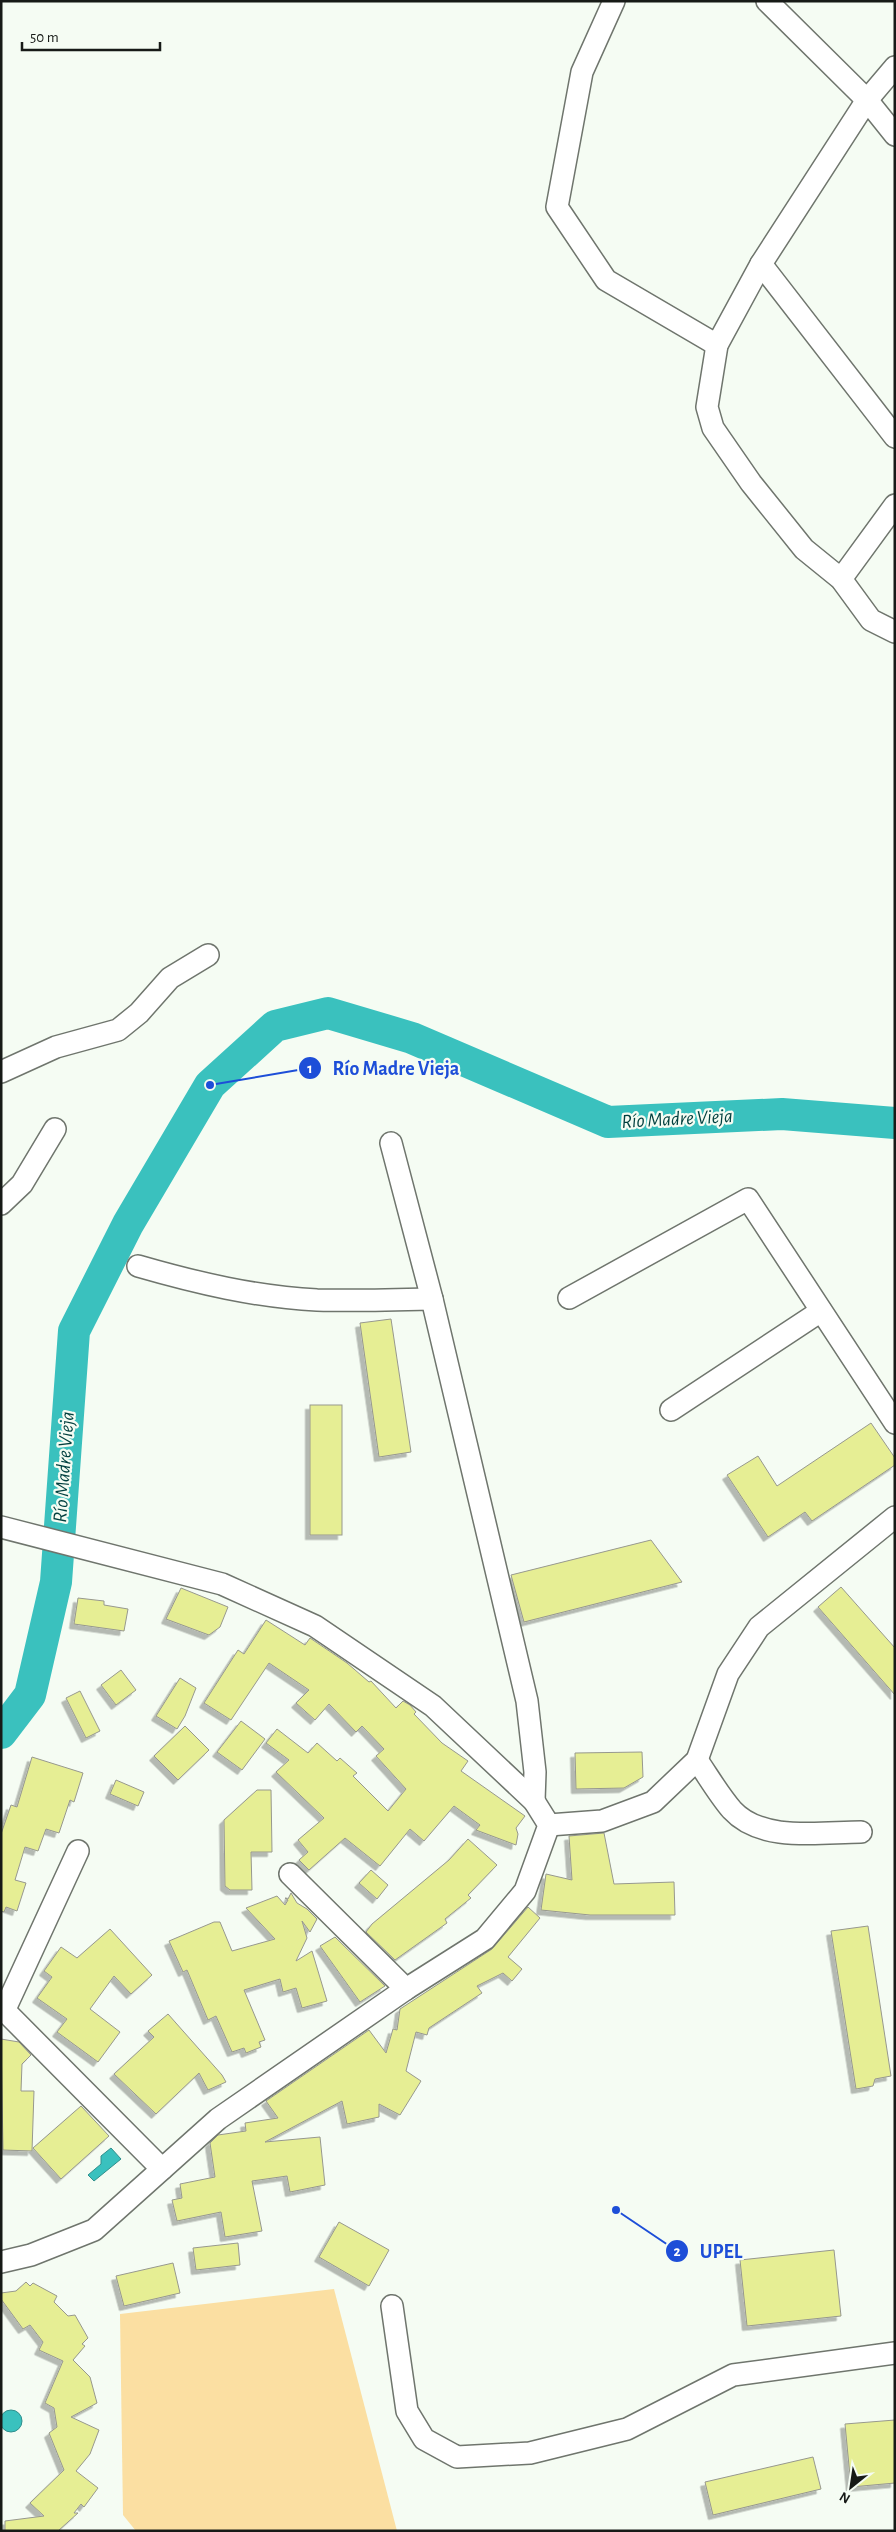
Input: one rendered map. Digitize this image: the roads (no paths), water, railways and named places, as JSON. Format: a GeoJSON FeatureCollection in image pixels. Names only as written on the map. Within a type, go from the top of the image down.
{"type":"FeatureCollection","features":[{"type":"Feature","properties":{"kind":"street"},"geometry":{"type":"LineString","coordinates":[[614,1],[582,72],[557,207],[606,280],[717,345]]}},
{"type":"Feature","properties":{"kind":"street"},"geometry":{"type":"LineString","coordinates":[[767,1],[867,100],[895,135]]}},
{"type":"Feature","properties":{"kind":"street"},"geometry":{"type":"LineString","coordinates":[[895,67],[867,100],[761,264],[717,345],[707,407],[713,428],[751,483],[804,549],[841,579],[871,620],[895,632]]}},
{"type":"Feature","properties":{"kind":"street"},"geometry":{"type":"LineString","coordinates":[[761,264],[895,437]]}},
{"type":"Feature","properties":{"kind":"street"},"geometry":{"type":"LineString","coordinates":[[841,579],[895,505]]}},
{"type":"Feature","properties":{"kind":"street"},"geometry":{"type":"LineString","coordinates":[[1,1072],[56,1047],[118,1030],[139,1013],[170,978],[208,955]]}},
{"type":"Feature","properties":{"kind":"street"},"geometry":{"type":"LineString","coordinates":[[1,1204],[22,1184],[54,1129]]}},
{"type":"Feature","properties":{"kind":"street"},"geometry":{"type":"LineString","coordinates":[[391,1143],[432,1299],[527,1700],[535,1772],[534,1801]]}},
{"type":"Feature","properties":{"kind":"street"},"geometry":{"type":"LineString","coordinates":[[570,1298],[748,1199],[895,1423]]}},
{"type":"Feature","properties":{"kind":"street"},"geometry":{"type":"LineString","coordinates":[[138,1266],[215,1286],[285,1297],[346,1301],[432,1299]]}},
{"type":"Feature","properties":{"kind":"street"},"geometry":{"type":"LineString","coordinates":[[672,1410],[821,1311]]}},
{"type":"Feature","properties":{"kind":"street"},"geometry":{"type":"LineString","coordinates":[[549,1825],[602,1821],[653,1802],[697,1760],[728,1674],[759,1627],[895,1518]]}},
{"type":"Feature","properties":{"kind":"street"},"geometry":{"type":"LineString","coordinates":[[1,1527],[222,1584],[315,1626],[434,1706],[534,1801],[549,1825]]}},
{"type":"Feature","properties":{"kind":"street"},"geometry":{"type":"LineString","coordinates":[[697,1760],[733,1811],[758,1826],[790,1832],[861,1832]]}},
{"type":"Feature","properties":{"kind":"street"},"geometry":{"type":"LineString","coordinates":[[1,2262],[31,2255],[94,2230],[218,2119],[406,1989],[485,1939],[525,1891],[549,1825]]}},
{"type":"Feature","properties":{"kind":"street"},"geometry":{"type":"LineString","coordinates":[[78,1851],[3,2008],[162,2169]]}},
{"type":"Feature","properties":{"kind":"street"},"geometry":{"type":"LineString","coordinates":[[290,1874],[406,1989]]}},
{"type":"Feature","properties":{"kind":"street"},"geometry":{"type":"LineString","coordinates":[[392,2306],[408,2411],[424,2439],[457,2457],[530,2453],[627,2429],[733,2375],[895,2353]]}},
{"type":"Feature","properties":{"kind":"water"},"geometry":{"type":"Polygon","coordinates":[[[111,2148],[121,2159],[94,2181],[88,2175],[101,2164],[101,2156],[111,2148]]]}},
{"type":"Feature","properties":{"kind":"water"},"geometry":{"type":"Polygon","coordinates":[[[11,2410],[19,2413],[22,2421],[19,2429],[11,2432],[3,2429],[0,2421],[3,2413],[11,2410]]]}},
{"type":"Feature","properties":{"kind":"waterway","name":"Río Madre Vieja"},"geometry":{"type":"LineString","coordinates":[[1,1733],[30,1695],[56,1582],[74,1331],[128,1224],[210,1085],[275,1026],[328,1013],[412,1038],[608,1122],[782,1114],[895,1123]]}},
{"type":"Feature","properties":{"kind":"place","name":"Río Madre Vieja"},"geometry":{"type":"Point","coordinates":[210,1085]}},
{"type":"Feature","properties":{"kind":"place","name":"UPEL"},"geometry":{"type":"Point","coordinates":[616,2210]}}]}
